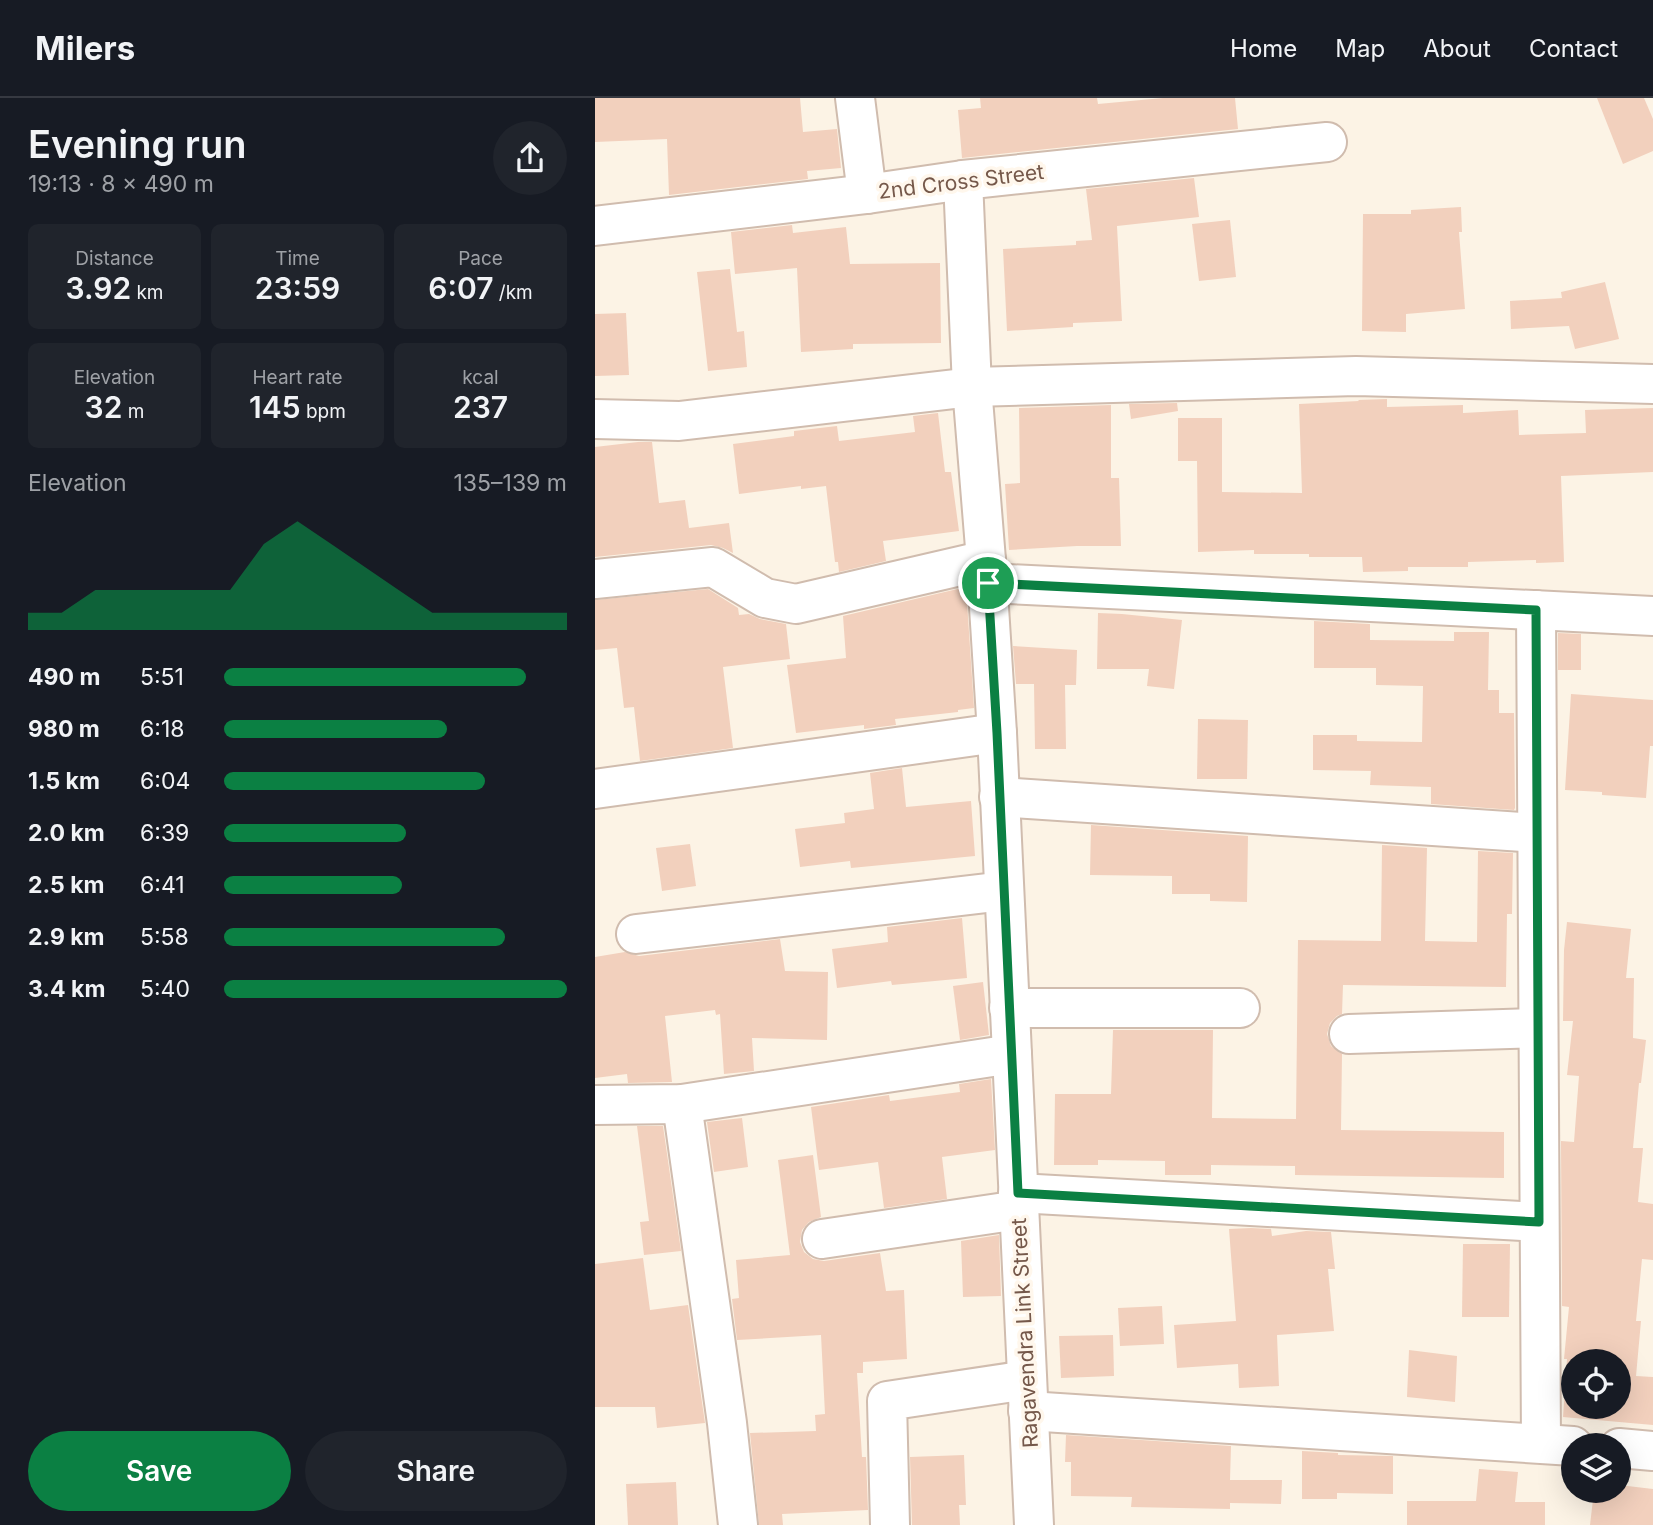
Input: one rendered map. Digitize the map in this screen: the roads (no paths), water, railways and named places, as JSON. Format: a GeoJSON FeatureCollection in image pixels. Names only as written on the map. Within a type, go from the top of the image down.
{"type":"FeatureCollection","features":[{"type":"Feature","properties":{"kind":"street"},"geometry":{"type":"LineString","coordinates":[[855,98],[867,194]]}},
{"type":"Feature","properties":{"kind":"street","name":"2nd Cross Street"},"geometry":{"type":"LineString","coordinates":[[595,226],[963,180],[1327,142]]}},
{"type":"Feature","properties":{"kind":"street","name":"Ragavendra Link Street"},"geometry":{"type":"LineString","coordinates":[[963,180],[972,387],[997,733],[1034,1525]]}},
{"type":"Feature","properties":{"kind":"street"},"geometry":{"type":"LineString","coordinates":[[595,419],[678,421],[972,387],[1356,376],[1653,384]]}},
{"type":"Feature","properties":{"kind":"street"},"geometry":{"type":"LineString","coordinates":[[595,579],[713,567],[765,598],[796,604],[987,572],[1653,616]]}},
{"type":"Feature","properties":{"kind":"street"},"geometry":{"type":"LineString","coordinates":[[890,1525],[887,1401],[1028,1395],[1557,1444],[1539,1222],[1536,610]]}},
{"type":"Feature","properties":{"kind":"street"},"geometry":{"type":"LineString","coordinates":[[595,789],[997,733]]}},
{"type":"Feature","properties":{"kind":"street"},"geometry":{"type":"LineString","coordinates":[[999,797],[1537,833]]}},
{"type":"Feature","properties":{"kind":"street"},"geometry":{"type":"LineString","coordinates":[[636,934],[1004,891]]}},
{"type":"Feature","properties":{"kind":"street"},"geometry":{"type":"LineString","coordinates":[[1009,1008],[1240,1008]]}},
{"type":"Feature","properties":{"kind":"street"},"geometry":{"type":"LineString","coordinates":[[1349,1034],[1538,1028]]}},
{"type":"Feature","properties":{"kind":"street"},"geometry":{"type":"LineString","coordinates":[[595,1105],[682,1104],[1011,1054]]}},
{"type":"Feature","properties":{"kind":"street"},"geometry":{"type":"LineString","coordinates":[[682,1104],[727,1423],[738,1525]]}},
{"type":"Feature","properties":{"kind":"street"},"geometry":{"type":"LineString","coordinates":[[822,1239],[1019,1202],[1539,1222]]}},
{"type":"Feature","properties":{"kind":"street"},"geometry":{"type":"LineString","coordinates":[[1631,1449],[1653,1451]]}}]}
